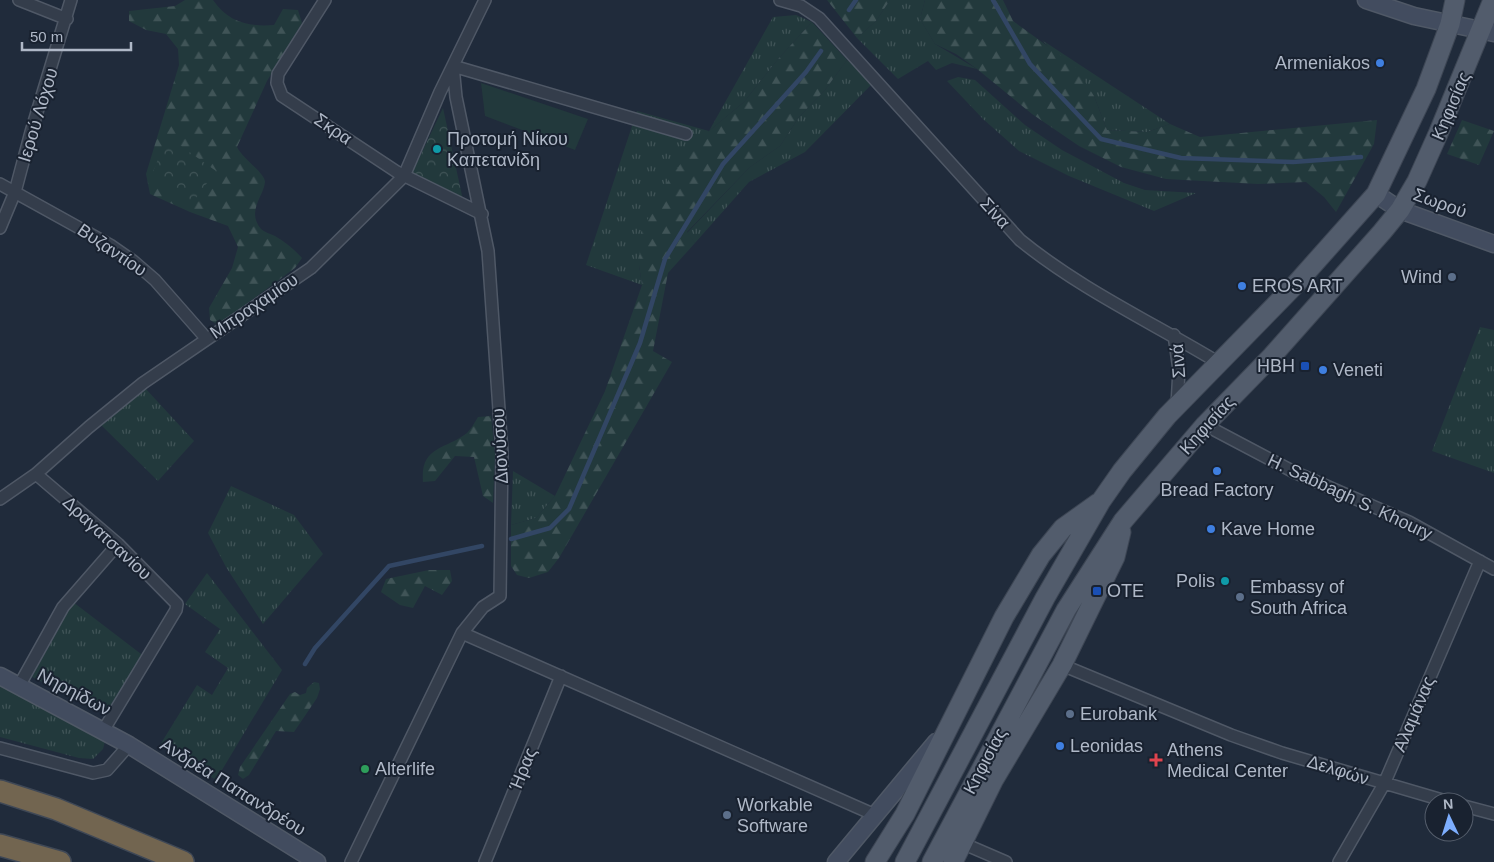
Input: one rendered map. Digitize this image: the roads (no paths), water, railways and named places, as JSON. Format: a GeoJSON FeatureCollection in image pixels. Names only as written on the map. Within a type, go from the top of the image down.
{"type":"FeatureCollection","features":[{"type":"Feature","properties":{"kind":"highway"},"geometry":{"type":"LineString","coordinates":[[0,791],[56,809],[183,862]]}},
{"type":"Feature","properties":{"kind":"highway"},"geometry":{"type":"LineString","coordinates":[[0,845],[60,862]]}},
{"type":"Feature","properties":{"kind":"main road","name":"Κηφισίας"},"geometry":{"type":"LineString","coordinates":[[905,862],[1045,598],[1101,501],[1144,442],[1177,405],[1295,285],[1376,194],[1426,89],[1450,24],[1455,0]]}},
{"type":"Feature","properties":{"kind":"main road","name":"Κηφισίας"},"geometry":{"type":"LineString","coordinates":[[932,862],[1066,610],[1123,521],[1205,425],[1272,356],[1400,210],[1417,181],[1488,32],[1493,0]]}},
{"type":"Feature","properties":{"kind":"main road"},"geometry":{"type":"LineString","coordinates":[[874,862],[906,814],[1004,618],[1041,555],[1063,528],[1101,501]]}},
{"type":"Feature","properties":{"kind":"main road"},"geometry":{"type":"LineString","coordinates":[[953,862],[993,781],[1062,665],[1114,557],[1123,521]]}},
{"type":"Feature","properties":{"kind":"main road"},"geometry":{"type":"LineString","coordinates":[[958,862],[962,843]]}},
{"type":"Feature","properties":{"kind":"street"},"geometry":{"type":"LineString","coordinates":[[19,0],[66,19]]}},
{"type":"Feature","properties":{"kind":"street","name":"Ιερού Λόχου"},"geometry":{"type":"LineString","coordinates":[[0,228],[16,192],[31,132],[71,0]]}},
{"type":"Feature","properties":{"kind":"street","name":"Σκρα"},"geometry":{"type":"LineString","coordinates":[[325,0],[282,66],[276,83],[282,96],[404,176],[482,214]]}},
{"type":"Feature","properties":{"kind":"street"},"geometry":{"type":"LineString","coordinates":[[485,0],[453,66],[686,134]]}},
{"type":"Feature","properties":{"kind":"street"},"geometry":{"type":"LineString","coordinates":[[780,0],[803,3]]}},
{"type":"Feature","properties":{"kind":"street"},"geometry":{"type":"LineString","coordinates":[[1366,0],[1414,16],[1488,32]]}},
{"type":"Feature","properties":{"kind":"street","name":"Σίνα"},"geometry":{"type":"LineString","coordinates":[[803,3],[819,18],[1020,240],[1047,261],[1084,284],[1174,335]]}},
{"type":"Feature","properties":{"kind":"street","name":"Μπραχαμίου"},"geometry":{"type":"LineString","coordinates":[[0,499],[36,474],[143,383],[206,338],[311,268],[404,176],[453,66]]}},
{"type":"Feature","properties":{"kind":"street","name":"Διονύσου"},"geometry":{"type":"LineString","coordinates":[[351,862],[390,778],[462,633],[483,607],[500,596],[502,453],[488,251],[482,214],[456,97],[453,66]]}},
{"type":"Feature","properties":{"kind":"street","name":"Βυζαντίου"},"geometry":{"type":"LineString","coordinates":[[0,184],[133,261],[155,280],[206,338]]}},
{"type":"Feature","properties":{"kind":"street","name":"Σωρού"},"geometry":{"type":"LineString","coordinates":[[1376,194],[1400,210],[1494,244]]}},
{"type":"Feature","properties":{"kind":"street","name":"Σινά"},"geometry":{"type":"LineString","coordinates":[[1174,335],[1220,363]]}},
{"type":"Feature","properties":{"kind":"street","name":"Σινά"},"geometry":{"type":"LineString","coordinates":[[1174,335],[1179,370],[1177,405]]}},
{"type":"Feature","properties":{"kind":"street","name":"H. Sabbagh S. Khoury"},"geometry":{"type":"LineString","coordinates":[[1205,425],[1294,472],[1409,522],[1494,570]]}},
{"type":"Feature","properties":{"kind":"street","name":"Δραγατσανίου"},"geometry":{"type":"LineString","coordinates":[[36,474],[118,544],[177,604],[176,610],[103,731]]}},
{"type":"Feature","properties":{"kind":"street"},"geometry":{"type":"LineString","coordinates":[[20,686],[63,607],[75,590],[118,544]]}},
{"type":"Feature","properties":{"kind":"street","name":"Αλαμάνας"},"geometry":{"type":"LineString","coordinates":[[1339,862],[1384,784],[1480,561]]}},
{"type":"Feature","properties":{"kind":"street"},"geometry":{"type":"LineString","coordinates":[[462,633],[875,815]]}},
{"type":"Feature","properties":{"kind":"street","name":"Δελφών"},"geometry":{"type":"LineString","coordinates":[[1062,665],[1231,735],[1282,753],[1424,795]]}},
{"type":"Feature","properties":{"kind":"street","name":"Νηρηίδων"},"geometry":{"type":"LineString","coordinates":[[0,676],[128,745]]}},
{"type":"Feature","properties":{"kind":"street","name":"Ήρας"},"geometry":{"type":"LineString","coordinates":[[485,862],[561,676]]}},
{"type":"Feature","properties":{"kind":"street"},"geometry":{"type":"LineString","coordinates":[[836,862],[947,729]]}},
{"type":"Feature","properties":{"kind":"street"},"geometry":{"type":"LineString","coordinates":[[0,748],[92,773],[107,770],[128,745]]}},
{"type":"Feature","properties":{"kind":"street","name":"Ανδρέα Παπανδρέου"},"geometry":{"type":"LineString","coordinates":[[128,745],[317,862]]}},
{"type":"Feature","properties":{"kind":"street"},"geometry":{"type":"LineString","coordinates":[[1474,809],[1494,814]]}},
{"type":"Feature","properties":{"kind":"street"},"geometry":{"type":"LineString","coordinates":[[962,843],[1006,862]]}},
{"type":"Feature","properties":{"kind":"waterway"},"geometry":{"type":"LineString","coordinates":[[849,10],[856,0]]}},
{"type":"Feature","properties":{"kind":"waterway"},"geometry":{"type":"LineString","coordinates":[[993,0],[1030,64],[1101,139],[1181,158],[1293,162],[1361,157]]}},
{"type":"Feature","properties":{"kind":"waterway"},"geometry":{"type":"LineString","coordinates":[[511,539],[550,528],[569,509],[640,343],[665,259],[723,164],[806,72],[821,51]]}},
{"type":"Feature","properties":{"kind":"waterway"},"geometry":{"type":"LineString","coordinates":[[305,664],[315,648],[389,566],[482,546]]}},
{"type":"Feature","properties":{"kind":"place","name":"Armeniakos"},"geometry":{"type":"Point","coordinates":[1380,63]}},
{"type":"Feature","properties":{"kind":"place","name":"Προτομή Νίκου Καπετανίδη"},"geometry":{"type":"Point","coordinates":[437,149]}},
{"type":"Feature","properties":{"kind":"place","name":"Wind"},"geometry":{"type":"Point","coordinates":[1452,277]}},
{"type":"Feature","properties":{"kind":"place","name":"EROS ART"},"geometry":{"type":"Point","coordinates":[1242,286]}},
{"type":"Feature","properties":{"kind":"place","name":"ΗΒΗ"},"geometry":{"type":"Point","coordinates":[1305,366]}},
{"type":"Feature","properties":{"kind":"place","name":"Veneti"},"geometry":{"type":"Point","coordinates":[1323,370]}},
{"type":"Feature","properties":{"kind":"place","name":"Bread Factory"},"geometry":{"type":"Point","coordinates":[1217,471]}},
{"type":"Feature","properties":{"kind":"place","name":"Kave Home"},"geometry":{"type":"Point","coordinates":[1211,529]}},
{"type":"Feature","properties":{"kind":"place","name":"Polis"},"geometry":{"type":"Point","coordinates":[1225,581]}},
{"type":"Feature","properties":{"kind":"place","name":"ΟΤΕ"},"geometry":{"type":"Point","coordinates":[1097,591]}},
{"type":"Feature","properties":{"kind":"place","name":"Embassy of South Africa"},"geometry":{"type":"Point","coordinates":[1240,597]}},
{"type":"Feature","properties":{"kind":"place","name":"Eurobank"},"geometry":{"type":"Point","coordinates":[1070,714]}},
{"type":"Feature","properties":{"kind":"place","name":"Leonidas"},"geometry":{"type":"Point","coordinates":[1060,746]}},
{"type":"Feature","properties":{"kind":"place","name":"Athens Medical Center"},"geometry":{"type":"Point","coordinates":[1156,760]}},
{"type":"Feature","properties":{"kind":"place","name":"Alterlife"},"geometry":{"type":"Point","coordinates":[365,769]}},
{"type":"Feature","properties":{"kind":"place","name":"Workable Software"},"geometry":{"type":"Point","coordinates":[727,815]}}]}
